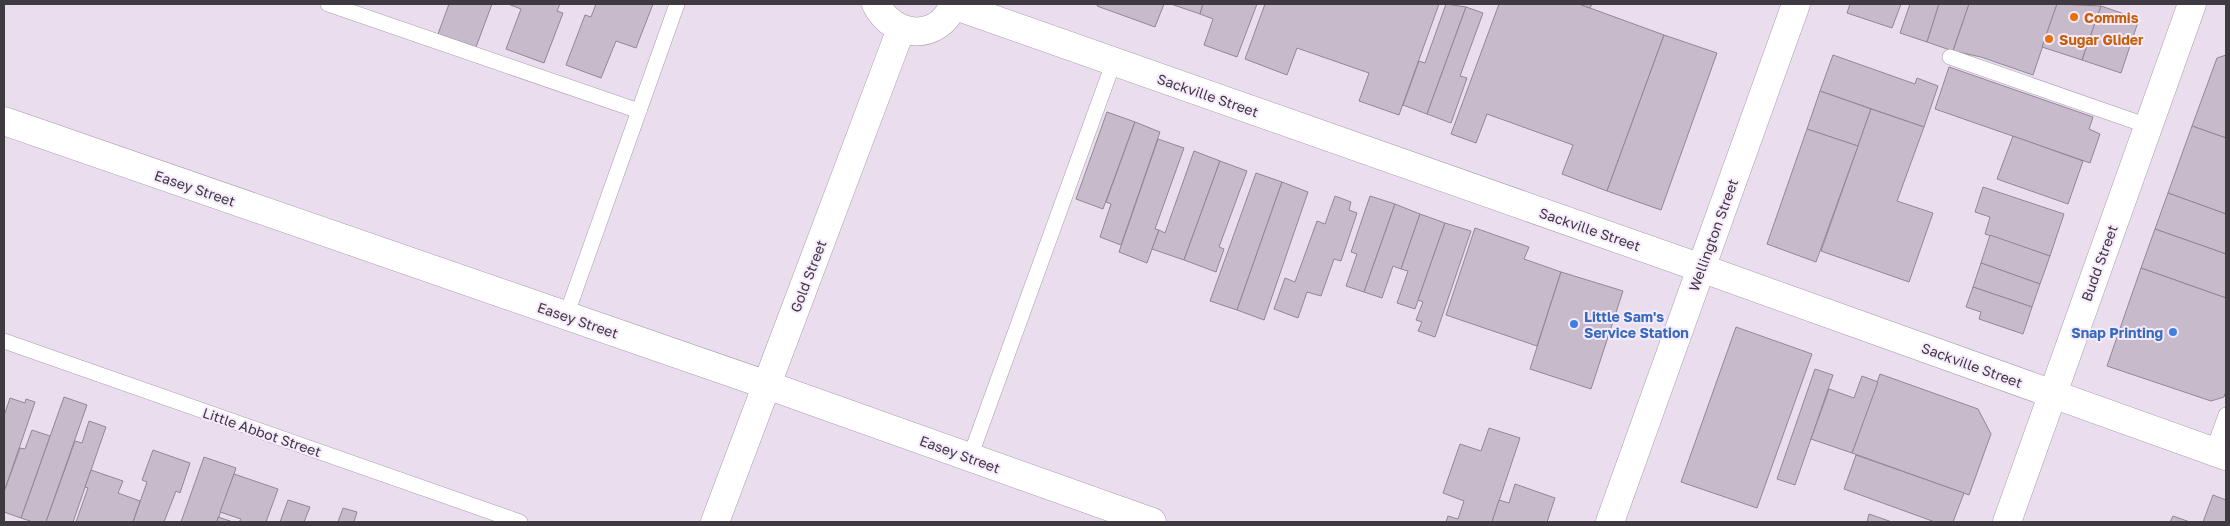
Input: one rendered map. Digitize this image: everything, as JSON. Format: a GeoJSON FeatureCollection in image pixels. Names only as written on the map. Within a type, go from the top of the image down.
{"type":"FeatureCollection","features":[{"type":"Feature","properties":{"kind":"street"},"geometry":{"type":"LineString","coordinates":[[876,4],[881,14],[890,23],[901,29],[914,32],[932,28],[948,16],[954,4]]}},
{"type":"Feature","properties":{"kind":"street","name":"Sackville Street"},"geometry":{"type":"LineString","coordinates":[[954,4],[2220,453]]}},
{"type":"Feature","properties":{"kind":"street","name":"Wellington Street"},"geometry":{"type":"LineString","coordinates":[[1610,522],[1796,4]]}},
{"type":"Feature","properties":{"kind":"street","name":"Budd Street"},"geometry":{"type":"LineString","coordinates":[[2007,522],[2192,4]]}},
{"type":"Feature","properties":{"kind":"street","name":"Gold Street"},"geometry":{"type":"LineString","coordinates":[[715,522],[901,29]]}},
{"type":"Feature","properties":{"kind":"street","name":"Easey Street"},"geometry":{"type":"LineString","coordinates":[[4,121],[767,385],[1152,522]]}},
{"type":"Feature","properties":{"kind":"lane"},"geometry":{"type":"LineString","coordinates":[[328,4],[639,111]]}},
{"type":"Feature","properties":{"kind":"lane"},"geometry":{"type":"LineString","coordinates":[[566,316],[677,4]]}},
{"type":"Feature","properties":{"kind":"lane"},"geometry":{"type":"LineString","coordinates":[[1950,57],[2148,126]]}},
{"type":"Feature","properties":{"kind":"lane"},"geometry":{"type":"LineString","coordinates":[[970,458],[1114,62]]}},
{"type":"Feature","properties":{"kind":"lane","name":"Little Abbot Street"},"geometry":{"type":"LineString","coordinates":[[4,341],[520,522]]}},
{"type":"Feature","properties":{"kind":"lane"},"geometry":{"type":"LineString","coordinates":[[2220,453],[2226,415]]}},
{"type":"Feature","properties":{"kind":"building"},"geometry":{"type":"Polygon","coordinates":[[[449,4],[492,4],[476,47],[438,34],[449,4]]]}},
{"type":"Feature","properties":{"kind":"building"},"geometry":{"type":"Polygon","coordinates":[[[508,4],[560,4],[557,11],[563,13],[544,63],[506,49],[521,9],[508,4]]]}},
{"type":"Feature","properties":{"kind":"building"},"geometry":{"type":"Polygon","coordinates":[[[596,4],[653,4],[636,48],[616,41],[601,78],[566,65],[585,15],[591,17],[596,4]]]}},
{"type":"Feature","properties":{"kind":"building"},"geometry":{"type":"Polygon","coordinates":[[[1098,4],[1164,4],[1155,27],[1097,6],[1098,4]]]}},
{"type":"Feature","properties":{"kind":"building"},"geometry":{"type":"Polygon","coordinates":[[[1171,4],[1203,4],[1200,14],[1171,4]]]}},
{"type":"Feature","properties":{"kind":"building"},"geometry":{"type":"Polygon","coordinates":[[[1203,4],[1257,4],[1237,57],[1204,45],[1213,19],[1200,14],[1203,4]]]}},
{"type":"Feature","properties":{"kind":"building"},"geometry":{"type":"Polygon","coordinates":[[[1265,4],[1439,4],[1399,115],[1359,101],[1369,73],[1297,48],[1287,75],[1245,59],[1265,4]]]}},
{"type":"Feature","properties":{"kind":"building"},"geometry":{"type":"Polygon","coordinates":[[[1446,4],[1466,7],[1427,114],[1403,105],[1419,61],[1425,63],[1446,4]]]}},
{"type":"Feature","properties":{"kind":"building"},"geometry":{"type":"Polygon","coordinates":[[[1499,4],[1579,4],[1664,35],[1607,191],[1562,174],[1573,145],[1487,114],[1476,143],[1451,134],[1499,4]]]}},
{"type":"Feature","properties":{"kind":"building"},"geometry":{"type":"Polygon","coordinates":[[[1579,4],[1592,4],[1590,8],[1579,4]]]}},
{"type":"Feature","properties":{"kind":"building"},"geometry":{"type":"Polygon","coordinates":[[[1850,4],[1901,4],[1892,28],[1847,13],[1850,4]]]}},
{"type":"Feature","properties":{"kind":"building"},"geometry":{"type":"Polygon","coordinates":[[[1910,4],[1939,4],[1927,42],[1900,33],[1910,4]]]}},
{"type":"Feature","properties":{"kind":"building"},"geometry":{"type":"Polygon","coordinates":[[[1939,4],[1969,4],[1953,51],[1927,42],[1939,4]]]}},
{"type":"Feature","properties":{"kind":"building"},"geometry":{"type":"Polygon","coordinates":[[[1969,4],[2057,4],[2033,75],[1981,57],[1953,51],[1969,4]]]}},
{"type":"Feature","properties":{"kind":"building"},"geometry":{"type":"Polygon","coordinates":[[[2057,4],[2101,6],[2082,60],[2042,47],[2057,4]]]}},
{"type":"Feature","properties":{"kind":"building"},"geometry":{"type":"Polygon","coordinates":[[[2101,6],[2139,19],[2121,73],[2082,60],[2101,6]]]}},
{"type":"Feature","properties":{"kind":"building"},"geometry":{"type":"Polygon","coordinates":[[[1466,7],[1483,13],[1460,76],[1467,78],[1451,123],[1427,114],[1466,7]]]}},
{"type":"Feature","properties":{"kind":"building"},"geometry":{"type":"Polygon","coordinates":[[[1664,35],[1717,53],[1661,210],[1607,191],[1664,35]]]}},
{"type":"Feature","properties":{"kind":"building"},"geometry":{"type":"Polygon","coordinates":[[[1833,55],[1915,84],[1917,78],[1938,86],[1924,127],[1820,91],[1833,55]]]}},
{"type":"Feature","properties":{"kind":"building"},"geometry":{"type":"Polygon","coordinates":[[[2226,55],[2226,138],[2192,126],[2217,58],[2226,55]]]}},
{"type":"Feature","properties":{"kind":"building"},"geometry":{"type":"Polygon","coordinates":[[[1949,67],[2093,117],[2089,129],[2100,134],[2090,163],[1935,109],[1949,67]]]}},
{"type":"Feature","properties":{"kind":"building"},"geometry":{"type":"Polygon","coordinates":[[[1820,91],[1871,109],[1858,146],[1807,129],[1820,91]]]}},
{"type":"Feature","properties":{"kind":"building"},"geometry":{"type":"Polygon","coordinates":[[[1871,109],[1924,127],[1897,201],[1933,213],[1909,282],[1821,251],[1871,109]]]}},
{"type":"Feature","properties":{"kind":"building"},"geometry":{"type":"Polygon","coordinates":[[[1107,112],[1135,122],[1103,209],[1076,199],[1107,112]]]}},
{"type":"Feature","properties":{"kind":"building"},"geometry":{"type":"Polygon","coordinates":[[[1135,122],[1160,132],[1121,245],[1100,237],[1111,204],[1106,202],[1135,122]]]}},
{"type":"Feature","properties":{"kind":"building"},"geometry":{"type":"Polygon","coordinates":[[[2192,126],[2226,138],[2226,214],[2168,193],[2192,126]]]}},
{"type":"Feature","properties":{"kind":"building"},"geometry":{"type":"Polygon","coordinates":[[[1807,129],[1858,146],[1816,262],[1767,244],[1807,129]]]}},
{"type":"Feature","properties":{"kind":"building"},"geometry":{"type":"Polygon","coordinates":[[[2013,136],[2083,161],[2068,204],[1997,179],[2013,136]]]}},
{"type":"Feature","properties":{"kind":"building"},"geometry":{"type":"Polygon","coordinates":[[[1158,139],[1184,148],[1155,229],[1159,230],[1147,263],[1119,252],[1158,139]]]}},
{"type":"Feature","properties":{"kind":"building"},"geometry":{"type":"Polygon","coordinates":[[[1194,151],[1220,161],[1184,260],[1152,249],[1159,230],[1165,233],[1194,151]]]}},
{"type":"Feature","properties":{"kind":"building"},"geometry":{"type":"Polygon","coordinates":[[[1220,161],[1247,171],[1219,247],[1224,249],[1216,272],[1184,260],[1220,161]]]}},
{"type":"Feature","properties":{"kind":"building"},"geometry":{"type":"Polygon","coordinates":[[[1256,173],[1282,182],[1237,310],[1210,301],[1256,173]]]}},
{"type":"Feature","properties":{"kind":"building"},"geometry":{"type":"Polygon","coordinates":[[[1282,182],[1308,192],[1264,320],[1237,310],[1282,182]]]}},
{"type":"Feature","properties":{"kind":"building"},"geometry":{"type":"Polygon","coordinates":[[[1983,187],[2064,214],[2050,256],[1985,234],[1990,217],[1975,212],[1983,187]]]}},
{"type":"Feature","properties":{"kind":"building"},"geometry":{"type":"Polygon","coordinates":[[[2168,193],[2226,214],[2226,254],[2155,229],[2168,193]]]}},
{"type":"Feature","properties":{"kind":"building"},"geometry":{"type":"Polygon","coordinates":[[[1335,196],[1351,202],[1349,210],[1357,213],[1341,261],[1334,259],[1321,296],[1307,292],[1298,318],[1274,309],[1285,278],[1295,282],[1317,221],[1325,224],[1335,196]]]}},
{"type":"Feature","properties":{"kind":"building"},"geometry":{"type":"Polygon","coordinates":[[[1370,196],[1395,204],[1364,292],[1346,286],[1357,254],[1351,252],[1370,196]]]}},
{"type":"Feature","properties":{"kind":"building"},"geometry":{"type":"Polygon","coordinates":[[[1395,204],[1420,214],[1401,269],[1393,266],[1382,298],[1364,292],[1395,204]]]}},
{"type":"Feature","properties":{"kind":"building"},"geometry":{"type":"Polygon","coordinates":[[[1420,214],[1445,223],[1415,309],[1397,303],[1408,271],[1401,269],[1420,214]]]}},
{"type":"Feature","properties":{"kind":"building"},"geometry":{"type":"Polygon","coordinates":[[[1445,223],[1471,231],[1435,337],[1418,331],[1422,322],[1416,320],[1423,302],[1418,300],[1445,223]]]}},
{"type":"Feature","properties":{"kind":"building"},"geometry":{"type":"Polygon","coordinates":[[[1475,228],[1529,247],[1524,259],[1561,272],[1537,346],[1446,315],[1475,228]]]}},
{"type":"Feature","properties":{"kind":"building"},"geometry":{"type":"Polygon","coordinates":[[[2155,229],[2226,254],[2226,298],[2141,268],[2155,229]]]}},
{"type":"Feature","properties":{"kind":"building"},"geometry":{"type":"Polygon","coordinates":[[[1990,235],[2050,256],[2040,284],[1981,263],[1990,235]]]}},
{"type":"Feature","properties":{"kind":"building"},"geometry":{"type":"Polygon","coordinates":[[[1981,263],[2040,284],[2032,307],[1973,287],[1981,263]]]}},
{"type":"Feature","properties":{"kind":"building","name":"Snap Printing"},"geometry":{"type":"Polygon","coordinates":[[[2141,268],[2226,298],[2226,391],[2224,397],[2211,401],[2107,366],[2141,268]]]}},
{"type":"Feature","properties":{"kind":"building"},"geometry":{"type":"Polygon","coordinates":[[[1561,272],[1623,291],[1591,389],[1530,369],[1561,272]]]}},
{"type":"Feature","properties":{"kind":"building"},"geometry":{"type":"Polygon","coordinates":[[[1973,287],[2032,307],[2023,334],[1979,319],[1981,312],[1966,307],[1973,287]]]}},
{"type":"Feature","properties":{"kind":"building"},"geometry":{"type":"Polygon","coordinates":[[[1736,327],[1812,354],[1757,508],[1681,482],[1736,327]]]}},
{"type":"Feature","properties":{"kind":"building"},"geometry":{"type":"Polygon","coordinates":[[[1815,369],[1833,375],[1795,485],[1777,479],[1815,369]]]}},
{"type":"Feature","properties":{"kind":"building"},"geometry":{"type":"Polygon","coordinates":[[[1880,374],[1978,409],[1991,434],[1969,495],[1852,453],[1880,374]]]}},
{"type":"Feature","properties":{"kind":"building"},"geometry":{"type":"Polygon","coordinates":[[[1862,376],[1878,382],[1852,453],[1811,439],[1829,389],[1854,398],[1862,376]]]}},
{"type":"Feature","properties":{"kind":"building"},"geometry":{"type":"Polygon","coordinates":[[[64,397],[87,405],[46,522],[33,522],[21,518],[64,397]]]}},
{"type":"Feature","properties":{"kind":"building"},"geometry":{"type":"Polygon","coordinates":[[[10,398],[25,403],[26,399],[35,402],[4,492],[4,416],[10,398]]]}},
{"type":"Feature","properties":{"kind":"building"},"geometry":{"type":"Polygon","coordinates":[[[89,421],[106,427],[73,522],[46,522],[75,441],[82,443],[89,421]]]}},
{"type":"Feature","properties":{"kind":"building"},"geometry":{"type":"Polygon","coordinates":[[[1489,428],[1520,438],[1492,522],[1446,522],[1448,516],[1458,519],[1464,501],[1443,493],[1460,444],[1481,451],[1489,428]]]}},
{"type":"Feature","properties":{"kind":"building"},"geometry":{"type":"Polygon","coordinates":[[[32,430],[50,436],[21,518],[4,512],[4,492],[20,448],[25,449],[32,430]]]}},
{"type":"Feature","properties":{"kind":"building"},"geometry":{"type":"Polygon","coordinates":[[[153,450],[190,463],[180,493],[176,491],[164,522],[133,522],[147,482],[142,480],[153,450]]]}},
{"type":"Feature","properties":{"kind":"building"},"geometry":{"type":"Polygon","coordinates":[[[1856,455],[1964,493],[1953,522],[1935,522],[1844,489],[1856,455]]]}},
{"type":"Feature","properties":{"kind":"building"},"geometry":{"type":"Polygon","coordinates":[[[204,457],[236,468],[234,474],[217,522],[181,522],[204,457]]]}},
{"type":"Feature","properties":{"kind":"building"},"geometry":{"type":"Polygon","coordinates":[[[91,470],[123,481],[118,493],[140,501],[133,522],[76,522],[88,488],[85,487],[91,470]]]}},
{"type":"Feature","properties":{"kind":"building"},"geometry":{"type":"Polygon","coordinates":[[[234,474],[278,489],[266,522],[239,522],[241,519],[220,512],[234,474]]]}},
{"type":"Feature","properties":{"kind":"building"},"geometry":{"type":"Polygon","coordinates":[[[1515,484],[1555,498],[1547,522],[1492,522],[1499,500],[1509,503],[1515,484]]]}},
{"type":"Feature","properties":{"kind":"building"},"geometry":{"type":"Polygon","coordinates":[[[2213,495],[2226,500],[2226,522],[2203,522],[2213,495]]]}},
{"type":"Feature","properties":{"kind":"building"},"geometry":{"type":"Polygon","coordinates":[[[288,500],[310,507],[304,522],[280,522],[288,500]]]}},
{"type":"Feature","properties":{"kind":"building"},"geometry":{"type":"Polygon","coordinates":[[[343,508],[357,512],[354,522],[338,522],[343,508]]]}},
{"type":"Feature","properties":{"kind":"building"},"geometry":{"type":"Polygon","coordinates":[[[1869,514],[1892,522],[1867,522],[1869,514]]]}},
{"type":"Feature","properties":{"kind":"building"},"geometry":{"type":"Polygon","coordinates":[[[2173,516],[2190,522],[2170,522],[2173,516]]]}},
{"type":"Feature","properties":{"kind":"building"},"geometry":{"type":"Polygon","coordinates":[[[218,517],[233,522],[217,522],[218,517]]]}},
{"type":"Feature","properties":{"kind":"place","name":"Commis"},"geometry":{"type":"Point","coordinates":[2074,17]}},
{"type":"Feature","properties":{"kind":"place","name":"Sugar Glider"},"geometry":{"type":"Point","coordinates":[2049,39]}},
{"type":"Feature","properties":{"kind":"place","name":"Little Sam's Service Station"},"geometry":{"type":"Point","coordinates":[1574,324]}},
{"type":"Feature","properties":{"kind":"place","name":"Snap Printing"},"geometry":{"type":"Point","coordinates":[2173,332]}}]}
